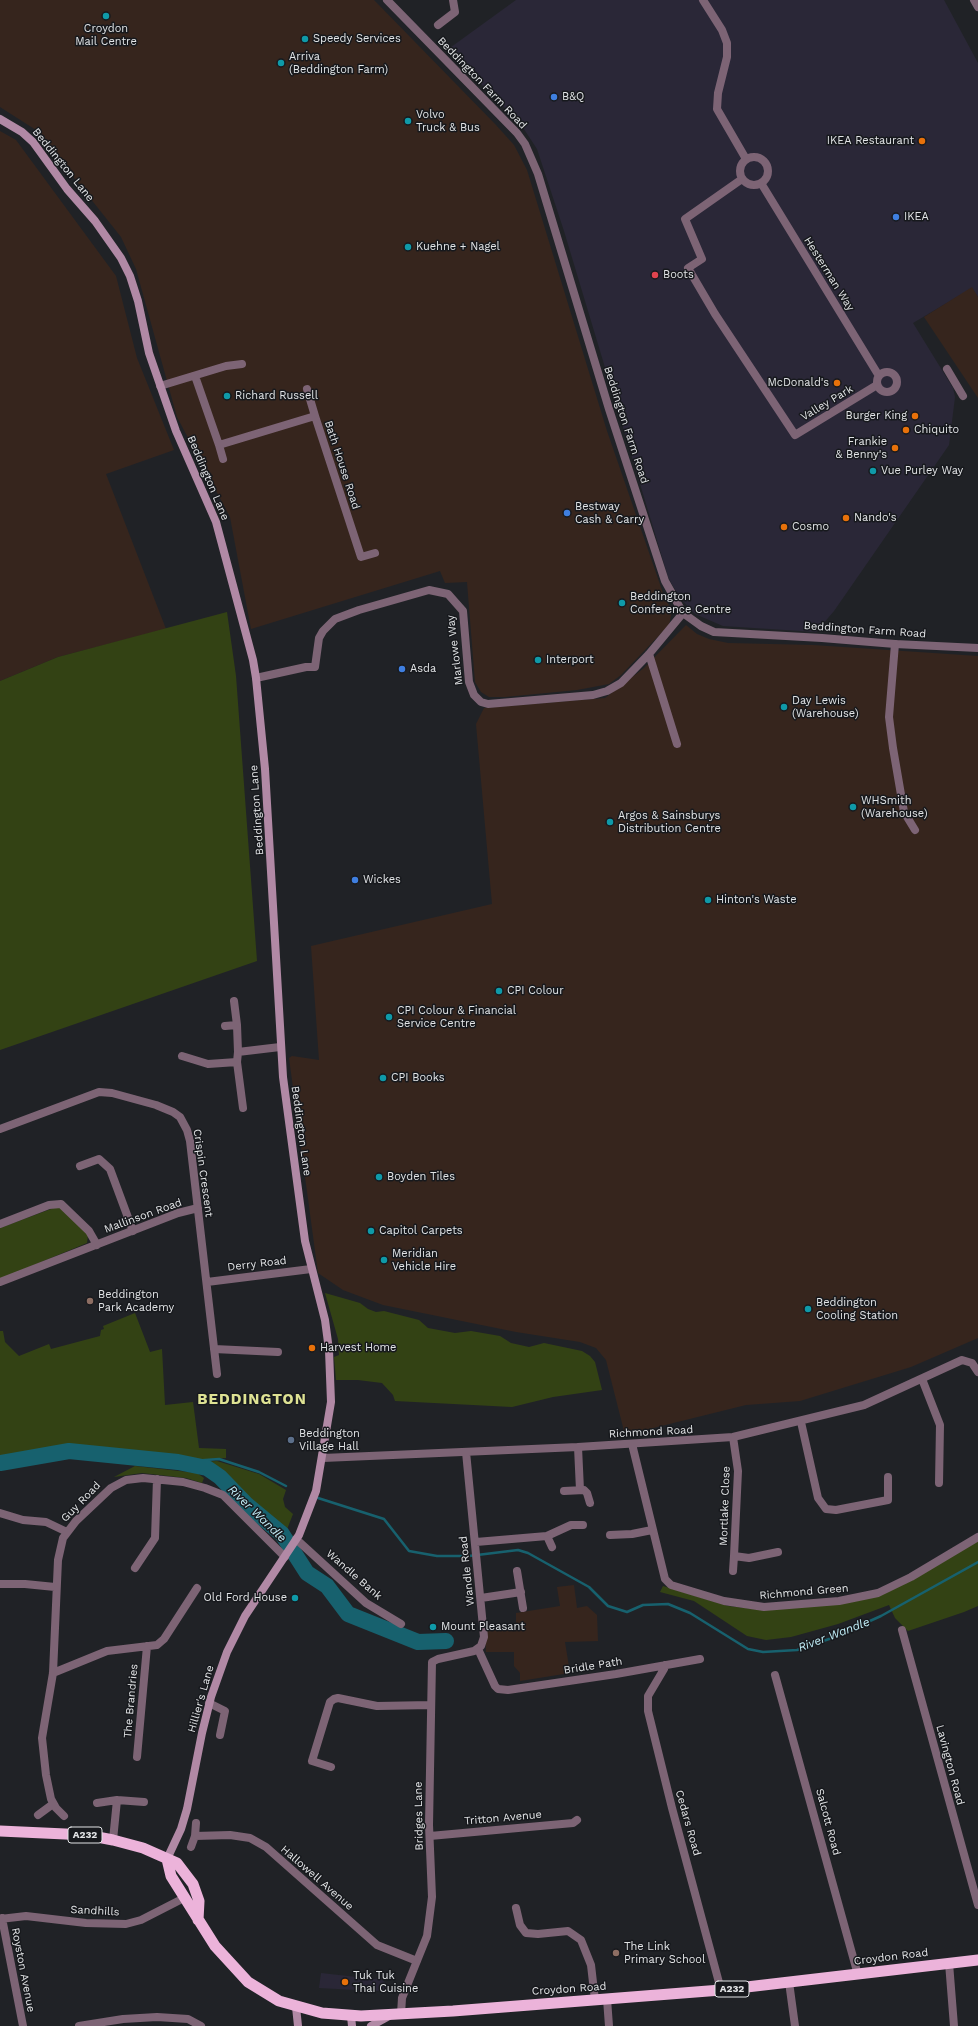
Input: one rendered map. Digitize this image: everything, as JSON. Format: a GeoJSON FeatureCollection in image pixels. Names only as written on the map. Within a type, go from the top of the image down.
{"type":"FeatureCollection","features":[{"type":"Feature","properties":{"kind":"highway","name":"A232"},"geometry":{"type":"LineString","coordinates":[[0,1831],[87,1835],[143,1848],[177,1863],[193,1884],[199,1901],[198,1920]]}},
{"type":"Feature","properties":{"kind":"highway","name":"Croydon Road"},"geometry":{"type":"LineString","coordinates":[[166,1859],[171,1876],[215,1946],[248,1982],[279,2001],[296,2007],[351,2021],[396,2014],[722,1990],[978,1960]]}},
{"type":"Feature","properties":{"kind":"main road","name":"Beddington Lane"},"geometry":{"type":"LineString","coordinates":[[0,119],[22,132],[33,142],[67,189],[95,221],[121,258],[130,276],[138,301],[149,353],[160,386],[176,431],[216,522],[253,660],[268,805],[280,1047],[299,1199],[310,1269],[326,1329],[332,1378],[331,1402],[323,1458],[316,1491],[296,1539],[285,1557]]}},
{"type":"Feature","properties":{"kind":"main road","name":"Hillier's Lane"},"geometry":{"type":"LineString","coordinates":[[166,1859],[182,1829],[191,1797],[197,1757],[219,1672],[237,1630],[285,1557]]}},
{"type":"Feature","properties":{"kind":"main road"},"geometry":{"type":"LineString","coordinates":[[296,2007],[298,2026]]}},
{"type":"Feature","properties":{"kind":"main road"},"geometry":{"type":"LineString","coordinates":[[371,2026],[396,2014]]}},
{"type":"Feature","properties":{"kind":"street","name":"Beddington Farm Road"},"geometry":{"type":"LineString","coordinates":[[387,0],[525,144],[538,174],[609,409],[665,581],[683,613],[701,626],[714,632],[978,648]]}},
{"type":"Feature","properties":{"kind":"street"},"geometry":{"type":"LineString","coordinates":[[438,25],[455,12],[453,0]]}},
{"type":"Feature","properties":{"kind":"street"},"geometry":{"type":"LineString","coordinates":[[703,0],[722,30],[727,43],[727,57],[718,93],[717,109],[746,159]]}},
{"type":"Feature","properties":{"kind":"street"},"geometry":{"type":"LineString","coordinates":[[974,0],[978,7]]}},
{"type":"Feature","properties":{"kind":"street"},"geometry":{"type":"LineString","coordinates":[[754,157],[765,163],[768,173],[765,180],[761,183],[755,185],[748,184],[742,179],[739,169],[746,159],[754,157]]}},
{"type":"Feature","properties":{"kind":"street","name":"Valley Park"},"geometry":{"type":"LineString","coordinates":[[742,179],[685,219],[702,259],[688,268],[714,314],[795,435],[877,386]]}},
{"type":"Feature","properties":{"kind":"street","name":"Hesterman Way"},"geometry":{"type":"LineString","coordinates":[[761,183],[879,376]]}},
{"type":"Feature","properties":{"kind":"street"},"geometry":{"type":"LineString","coordinates":[[160,386],[226,366],[242,364]]}},
{"type":"Feature","properties":{"kind":"street"},"geometry":{"type":"LineString","coordinates":[[947,369],[963,396]]}},
{"type":"Feature","properties":{"kind":"street"},"geometry":{"type":"LineString","coordinates":[[884,373],[890,373],[895,377],[897,383],[894,389],[889,392],[883,391],[877,386],[879,376],[884,373]]}},
{"type":"Feature","properties":{"kind":"street"},"geometry":{"type":"LineString","coordinates":[[195,376],[223,459]]}},
{"type":"Feature","properties":{"kind":"street"},"geometry":{"type":"LineString","coordinates":[[307,389],[315,416]]}},
{"type":"Feature","properties":{"kind":"street","name":"Bath House Road"},"geometry":{"type":"LineString","coordinates":[[219,445],[315,416],[361,557],[375,553]]}},
{"type":"Feature","properties":{"kind":"street","name":"Marlowe Way"},"geometry":{"type":"LineString","coordinates":[[256,678],[315,666],[319,638],[323,631],[335,619],[359,610],[429,590],[448,594],[463,611],[471,689],[474,695],[481,702],[488,704],[592,695],[607,691],[621,683],[649,654],[683,613]]}},
{"type":"Feature","properties":{"kind":"street"},"geometry":{"type":"LineString","coordinates":[[895,644],[889,717],[904,812],[915,830]]}},
{"type":"Feature","properties":{"kind":"street"},"geometry":{"type":"LineString","coordinates":[[649,654],[677,744]]}},
{"type":"Feature","properties":{"kind":"street"},"geometry":{"type":"LineString","coordinates":[[234,1001],[238,1052],[236,1062],[243,1108]]}},
{"type":"Feature","properties":{"kind":"street"},"geometry":{"type":"LineString","coordinates":[[225,1026],[237,1025]]}},
{"type":"Feature","properties":{"kind":"street"},"geometry":{"type":"LineString","coordinates":[[238,1052],[280,1047]]}},
{"type":"Feature","properties":{"kind":"street"},"geometry":{"type":"LineString","coordinates":[[182,1056],[208,1064],[236,1062]]}},
{"type":"Feature","properties":{"kind":"street","name":"Crispin Crescent"},"geometry":{"type":"LineString","coordinates":[[0,1129],[99,1092],[112,1093],[165,1108],[180,1117],[187,1130],[198,1208],[217,1374]]}},
{"type":"Feature","properties":{"kind":"street"},"geometry":{"type":"LineString","coordinates":[[80,1166],[99,1159],[110,1169],[133,1231]]}},
{"type":"Feature","properties":{"kind":"street","name":"Mallinson Road"},"geometry":{"type":"LineString","coordinates":[[0,1224],[58,1203],[64,1205],[89,1231],[96,1245]]}},
{"type":"Feature","properties":{"kind":"street","name":"Mallinson Road"},"geometry":{"type":"LineString","coordinates":[[0,1282],[178,1213],[198,1208]]}},
{"type":"Feature","properties":{"kind":"street","name":"Derry Road"},"geometry":{"type":"LineString","coordinates":[[207,1282],[310,1269]]}},
{"type":"Feature","properties":{"kind":"street"},"geometry":{"type":"LineString","coordinates":[[214,1349],[278,1352]]}},
{"type":"Feature","properties":{"kind":"street","name":"Richmond Road"},"geometry":{"type":"LineString","coordinates":[[323,1458],[578,1447],[733,1437],[801,1422],[864,1405],[957,1362],[966,1360],[972,1363],[978,1372]]}},
{"type":"Feature","properties":{"kind":"street"},"geometry":{"type":"LineString","coordinates":[[922,1379],[940,1425],[939,1483]]}},
{"type":"Feature","properties":{"kind":"street"},"geometry":{"type":"LineString","coordinates":[[801,1422],[818,1498],[826,1509],[836,1510],[888,1500],[888,1477]]}},
{"type":"Feature","properties":{"kind":"street","name":"Mortlake Close"},"geometry":{"type":"LineString","coordinates":[[733,1437],[738,1471],[734,1556],[749,1558],[778,1552]]}},
{"type":"Feature","properties":{"kind":"street","name":"Richmond Green"},"geometry":{"type":"LineString","coordinates":[[632,1444],[662,1570],[668,1584],[724,1601],[758,1607],[839,1601],[878,1593],[917,1574],[978,1537]]}},
{"type":"Feature","properties":{"kind":"street"},"geometry":{"type":"LineString","coordinates":[[578,1447],[580,1490]]}},
{"type":"Feature","properties":{"kind":"street","name":"Wandle Road"},"geometry":{"type":"LineString","coordinates":[[466,1452],[484,1637],[478,1649]]}},
{"type":"Feature","properties":{"kind":"street"},"geometry":{"type":"LineString","coordinates":[[135,1568],[155,1538],[157,1479]]}},
{"type":"Feature","properties":{"kind":"street","name":"Guy Road"},"geometry":{"type":"LineString","coordinates":[[64,1816],[53,1804],[46,1775],[42,1738],[53,1673],[56,1587],[59,1551],[67,1532],[87,1509],[114,1486],[130,1480],[157,1479],[195,1485],[223,1495],[285,1557]]}},
{"type":"Feature","properties":{"kind":"street"},"geometry":{"type":"LineString","coordinates":[[564,1491],[580,1490],[587,1493],[590,1503]]}},
{"type":"Feature","properties":{"kind":"street"},"geometry":{"type":"LineString","coordinates":[[0,1513],[23,1520],[46,1522],[67,1532]]}},
{"type":"Feature","properties":{"kind":"street"},"geometry":{"type":"LineString","coordinates":[[476,1545],[547,1536],[571,1525],[584,1525]]}},
{"type":"Feature","properties":{"kind":"street"},"geometry":{"type":"LineString","coordinates":[[610,1535],[632,1534],[652,1530]]}},
{"type":"Feature","properties":{"kind":"street"},"geometry":{"type":"LineString","coordinates":[[547,1536],[552,1547]]}},
{"type":"Feature","properties":{"kind":"street","name":"Wandle Bank"},"geometry":{"type":"LineString","coordinates":[[296,1539],[366,1603],[401,1624]]}},
{"type":"Feature","properties":{"kind":"street"},"geometry":{"type":"LineString","coordinates":[[733,1571],[734,1556]]}},
{"type":"Feature","properties":{"kind":"street"},"geometry":{"type":"LineString","coordinates":[[517,1571],[524,1608]]}},
{"type":"Feature","properties":{"kind":"street"},"geometry":{"type":"LineString","coordinates":[[0,1584],[25,1584],[56,1587]]}},
{"type":"Feature","properties":{"kind":"street","name":"The Brandries"},"geometry":{"type":"LineString","coordinates":[[53,1673],[107,1651],[157,1644],[164,1639],[197,1588]]}},
{"type":"Feature","properties":{"kind":"street"},"geometry":{"type":"LineString","coordinates":[[481,1598],[521,1592]]}},
{"type":"Feature","properties":{"kind":"street","name":"Lavington Road"},"geometry":{"type":"LineString","coordinates":[[902,1630],[978,1905]]}},
{"type":"Feature","properties":{"kind":"street","name":"The Brandries"},"geometry":{"type":"LineString","coordinates":[[137,1757],[147,1646]]}},
{"type":"Feature","properties":{"kind":"street","name":"Bridle Path"},"geometry":{"type":"LineString","coordinates":[[478,1649],[493,1682],[498,1689],[508,1690],[700,1659]]}},
{"type":"Feature","properties":{"kind":"street","name":"Bridges Lane"},"geometry":{"type":"LineString","coordinates":[[396,2014],[427,1936],[432,1903],[430,1836],[431,1705],[433,1661],[478,1649]]}},
{"type":"Feature","properties":{"kind":"street","name":"Cedars Road"},"geometry":{"type":"LineString","coordinates":[[665,1665],[648,1696],[648,1711],[672,1808],[722,1990]]}},
{"type":"Feature","properties":{"kind":"street","name":"Salcott Road"},"geometry":{"type":"LineString","coordinates":[[775,1675],[858,1975]]}},
{"type":"Feature","properties":{"kind":"street"},"geometry":{"type":"LineString","coordinates":[[331,1767],[312,1761],[329,1705],[334,1699],[338,1698],[377,1706],[431,1705]]}},
{"type":"Feature","properties":{"kind":"street"},"geometry":{"type":"LineString","coordinates":[[210,1704],[225,1711],[220,1735]]}},
{"type":"Feature","properties":{"kind":"street"},"geometry":{"type":"LineString","coordinates":[[97,1803],[117,1800],[144,1802]]}},
{"type":"Feature","properties":{"kind":"street"},"geometry":{"type":"LineString","coordinates":[[113,1840],[117,1800]]}},
{"type":"Feature","properties":{"kind":"street"},"geometry":{"type":"LineString","coordinates":[[38,1815],[53,1804]]}},
{"type":"Feature","properties":{"kind":"street","name":"Tritton Avenue"},"geometry":{"type":"LineString","coordinates":[[430,1836],[573,1823],[577,1820]]}},
{"type":"Feature","properties":{"kind":"street"},"geometry":{"type":"LineString","coordinates":[[191,1847],[195,1836],[196,1823]]}},
{"type":"Feature","properties":{"kind":"street","name":"Hallowell Avenue"},"geometry":{"type":"LineString","coordinates":[[195,1836],[230,1835],[250,1838],[266,1847],[377,1945],[417,1961]]}},
{"type":"Feature","properties":{"kind":"street","name":"Sandhills"},"geometry":{"type":"LineString","coordinates":[[1,1919],[26,1916],[86,1923],[118,1924],[141,1920],[184,1898]]}},
{"type":"Feature","properties":{"kind":"street"},"geometry":{"type":"LineString","coordinates":[[516,1908],[520,1925],[526,1933],[538,1934],[568,1931],[581,1940],[592,1965],[595,2000]]}},
{"type":"Feature","properties":{"kind":"street","name":"Royston Avenue"},"geometry":{"type":"LineString","coordinates":[[1,1919],[23,2026]]}},
{"type":"Feature","properties":{"kind":"street"},"geometry":{"type":"LineString","coordinates":[[950,1963],[954,2026]]}},
{"type":"Feature","properties":{"kind":"street"},"geometry":{"type":"LineString","coordinates":[[789,1982],[795,2026]]}},
{"type":"Feature","properties":{"kind":"street"},"geometry":{"type":"LineString","coordinates":[[607,1999],[609,2026]]}},
{"type":"Feature","properties":{"kind":"street"},"geometry":{"type":"LineString","coordinates":[[79,2026],[123,2019],[152,2017],[188,2019],[201,2026]]}},
{"type":"Feature","properties":{"kind":"shaded area"},"geometry":{"type":"Polygon","coordinates":[[[0,0],[374,0],[496,125],[514,145],[527,170],[607,431],[664,596],[672,611],[669,625],[621,675],[609,684],[577,690],[505,697],[489,697],[481,692],[475,682],[467,582],[445,583],[440,571],[251,629],[230,517],[177,417],[136,269],[121,237],[36,130],[0,107],[0,0]]]}},
{"type":"Feature","properties":{"kind":"shaded area"},"geometry":{"type":"Polygon","coordinates":[[[516,0],[944,0],[978,63],[978,297],[972,288],[913,323],[953,388],[955,397],[949,445],[834,611],[816,632],[723,626],[695,614],[679,597],[668,577],[564,231],[537,149],[520,123],[447,50],[516,0]]]}},
{"type":"Feature","properties":{"kind":"shaded area"},"geometry":{"type":"Polygon","coordinates":[[[0,131],[16,140],[116,276],[137,358],[174,450],[106,474],[166,629],[58,657],[0,681],[0,131]]]}},
{"type":"Feature","properties":{"kind":"shaded area"},"geometry":{"type":"Polygon","coordinates":[[[972,287],[978,297],[978,398],[924,317],[972,287]]]}},
{"type":"Feature","properties":{"kind":"shaded area"},"geometry":{"type":"Polygon","coordinates":[[[686,625],[697,634],[709,639],[728,643],[813,645],[978,656],[978,1338],[911,1367],[800,1401],[746,1405],[625,1435],[606,1360],[596,1348],[580,1342],[516,1332],[383,1305],[343,1290],[318,1273],[289,1058],[292,1056],[319,1060],[311,946],[492,904],[476,724],[484,708],[605,698],[644,668],[686,625]]]}},
{"type":"Feature","properties":{"kind":"shaded area"},"geometry":{"type":"Polygon","coordinates":[[[574,1585],[577,1608],[587,1606],[597,1615],[598,1641],[565,1642],[570,1673],[520,1681],[520,1673],[514,1666],[514,1652],[486,1652],[485,1631],[516,1624],[516,1613],[560,1606],[557,1587],[574,1585]]]}},
{"type":"Feature","properties":{"kind":"shaded area"},"geometry":{"type":"Polygon","coordinates":[[[321,1973],[374,1979],[380,1978],[389,1986],[385,1990],[376,1991],[319,1988],[321,1973]]]}},
{"type":"Feature","properties":{"kind":"green space"},"geometry":{"type":"Polygon","coordinates":[[[227,612],[236,676],[257,961],[0,1050],[0,681],[58,657],[227,612]]]}},
{"type":"Feature","properties":{"kind":"green space"},"geometry":{"type":"Polygon","coordinates":[[[59,1206],[88,1235],[87,1243],[0,1279],[0,1228],[59,1206]]]}},
{"type":"Feature","properties":{"kind":"green space"},"geometry":{"type":"Polygon","coordinates":[[[325,1293],[360,1303],[368,1309],[376,1312],[384,1311],[419,1320],[428,1328],[455,1333],[471,1331],[500,1336],[511,1343],[529,1347],[544,1343],[582,1351],[590,1356],[595,1362],[602,1390],[553,1397],[512,1407],[395,1401],[393,1395],[382,1383],[358,1380],[336,1380],[334,1357],[339,1355],[338,1339],[325,1293]]]}},
{"type":"Feature","properties":{"kind":"green space"},"geometry":{"type":"Polygon","coordinates":[[[135,1313],[150,1352],[162,1349],[165,1405],[193,1402],[199,1448],[226,1449],[226,1458],[178,1462],[69,1451],[0,1463],[0,1331],[3,1331],[5,1342],[19,1356],[49,1344],[51,1349],[100,1336],[101,1330],[104,1329],[103,1326],[135,1313]]]}},
{"type":"Feature","properties":{"kind":"green space"},"geometry":{"type":"Polygon","coordinates":[[[217,1461],[259,1474],[286,1490],[283,1499],[285,1507],[293,1514],[286,1532],[242,1497],[215,1467],[198,1462],[217,1461]]]}},
{"type":"Feature","properties":{"kind":"green space"},"geometry":{"type":"Polygon","coordinates":[[[135,1466],[197,1473],[204,1478],[202,1483],[186,1478],[142,1473],[114,1477],[135,1466]]]}},
{"type":"Feature","properties":{"kind":"green space"},"geometry":{"type":"Polygon","coordinates":[[[978,1538],[978,1606],[908,1631],[895,1618],[889,1605],[838,1624],[791,1637],[766,1640],[747,1636],[694,1601],[660,1592],[663,1586],[728,1606],[754,1609],[881,1593],[978,1538]]]}},
{"type":"Feature","properties":{"kind":"waterway","name":"River Wandle"},"geometry":{"type":"LineString","coordinates":[[0,1463],[69,1451],[178,1462],[207,1468],[220,1477],[247,1505],[282,1534],[307,1573],[327,1586],[348,1614],[418,1642],[446,1641]]}},
{"type":"Feature","properties":{"kind":"waterway","name":"River Wandle"},"geometry":{"type":"LineString","coordinates":[[178,1462],[219,1459],[259,1472],[286,1486]]}},
{"type":"Feature","properties":{"kind":"waterway","name":"River Wandle"},"geometry":{"type":"LineString","coordinates":[[318,1498],[384,1519],[409,1551],[437,1556],[469,1556],[518,1550],[528,1553],[589,1587],[608,1606],[627,1612],[643,1605],[668,1604],[690,1613],[748,1649],[763,1652],[797,1650],[832,1638],[881,1616],[978,1562]]}},
{"type":"Feature","properties":{"kind":"place","name":"Croydon Mail Centre"},"geometry":{"type":"Point","coordinates":[106,16]}},
{"type":"Feature","properties":{"kind":"place","name":"Speedy Services"},"geometry":{"type":"Point","coordinates":[305,39]}},
{"type":"Feature","properties":{"kind":"place","name":"Arriva (Beddington Farm)"},"geometry":{"type":"Point","coordinates":[281,63]}},
{"type":"Feature","properties":{"kind":"place","name":"B&Q"},"geometry":{"type":"Point","coordinates":[554,97]}},
{"type":"Feature","properties":{"kind":"place","name":"Volvo Truck & Bus"},"geometry":{"type":"Point","coordinates":[408,121]}},
{"type":"Feature","properties":{"kind":"place","name":"IKEA Restaurant"},"geometry":{"type":"Point","coordinates":[922,141]}},
{"type":"Feature","properties":{"kind":"place","name":"IKEA"},"geometry":{"type":"Point","coordinates":[896,217]}},
{"type":"Feature","properties":{"kind":"place","name":"Kuehne + Nagel"},"geometry":{"type":"Point","coordinates":[408,247]}},
{"type":"Feature","properties":{"kind":"place","name":"Boots"},"geometry":{"type":"Point","coordinates":[655,275]}},
{"type":"Feature","properties":{"kind":"place","name":"McDonald's"},"geometry":{"type":"Point","coordinates":[837,383]}},
{"type":"Feature","properties":{"kind":"place","name":"Richard Russell"},"geometry":{"type":"Point","coordinates":[227,396]}},
{"type":"Feature","properties":{"kind":"place","name":"Burger King"},"geometry":{"type":"Point","coordinates":[915,416]}},
{"type":"Feature","properties":{"kind":"place","name":"Chiquito"},"geometry":{"type":"Point","coordinates":[906,430]}},
{"type":"Feature","properties":{"kind":"place","name":"Frankie & Benny's"},"geometry":{"type":"Point","coordinates":[895,448]}},
{"type":"Feature","properties":{"kind":"place","name":"Vue Purley Way"},"geometry":{"type":"Point","coordinates":[873,471]}},
{"type":"Feature","properties":{"kind":"place","name":"Bestway Cash & Carry"},"geometry":{"type":"Point","coordinates":[567,513]}},
{"type":"Feature","properties":{"kind":"place","name":"Nando's"},"geometry":{"type":"Point","coordinates":[846,518]}},
{"type":"Feature","properties":{"kind":"place","name":"Cosmo"},"geometry":{"type":"Point","coordinates":[784,527]}},
{"type":"Feature","properties":{"kind":"place","name":"Beddington Conference Centre"},"geometry":{"type":"Point","coordinates":[622,603]}},
{"type":"Feature","properties":{"kind":"place","name":"Interport"},"geometry":{"type":"Point","coordinates":[538,660]}},
{"type":"Feature","properties":{"kind":"place","name":"Asda"},"geometry":{"type":"Point","coordinates":[402,669]}},
{"type":"Feature","properties":{"kind":"place","name":"Day Lewis (Warehouse)"},"geometry":{"type":"Point","coordinates":[784,707]}},
{"type":"Feature","properties":{"kind":"place","name":"WHSmith (Warehouse)"},"geometry":{"type":"Point","coordinates":[853,807]}},
{"type":"Feature","properties":{"kind":"place","name":"Argos & Sainsburys Distribution Centre"},"geometry":{"type":"Point","coordinates":[610,822]}},
{"type":"Feature","properties":{"kind":"place","name":"Wickes"},"geometry":{"type":"Point","coordinates":[355,880]}},
{"type":"Feature","properties":{"kind":"place","name":"Hinton's Waste"},"geometry":{"type":"Point","coordinates":[708,900]}},
{"type":"Feature","properties":{"kind":"place","name":"CPI Colour"},"geometry":{"type":"Point","coordinates":[499,991]}},
{"type":"Feature","properties":{"kind":"place","name":"CPI Colour & Financial Service Centre"},"geometry":{"type":"Point","coordinates":[389,1017]}},
{"type":"Feature","properties":{"kind":"place","name":"CPI Books"},"geometry":{"type":"Point","coordinates":[383,1078]}},
{"type":"Feature","properties":{"kind":"place","name":"Boyden Tiles"},"geometry":{"type":"Point","coordinates":[379,1177]}},
{"type":"Feature","properties":{"kind":"place","name":"Capitol Carpets"},"geometry":{"type":"Point","coordinates":[371,1231]}},
{"type":"Feature","properties":{"kind":"place","name":"Meridian Vehicle Hire"},"geometry":{"type":"Point","coordinates":[384,1260]}},
{"type":"Feature","properties":{"kind":"place","name":"Beddington Park Academy"},"geometry":{"type":"Point","coordinates":[90,1301]}},
{"type":"Feature","properties":{"kind":"place","name":"Beddington Cooling Station"},"geometry":{"type":"Point","coordinates":[808,1309]}},
{"type":"Feature","properties":{"kind":"place","name":"Harvest Home"},"geometry":{"type":"Point","coordinates":[312,1348]}},
{"type":"Feature","properties":{"kind":"place","name":"Beddington Village Hall"},"geometry":{"type":"Point","coordinates":[291,1440]}},
{"type":"Feature","properties":{"kind":"place","name":"Old Ford House"},"geometry":{"type":"Point","coordinates":[295,1598]}},
{"type":"Feature","properties":{"kind":"place","name":"Mount Pleasant"},"geometry":{"type":"Point","coordinates":[433,1627]}},
{"type":"Feature","properties":{"kind":"place","name":"The Link Primary School"},"geometry":{"type":"Point","coordinates":[616,1953]}},
{"type":"Feature","properties":{"kind":"place","name":"Tuk Tuk Thai Cuisine"},"geometry":{"type":"Point","coordinates":[345,1982]}},
{"type":"Feature","properties":{"kind":"district","name":"BEDDINGTON"},"geometry":{"type":"Point","coordinates":[252,1400]}}]}
